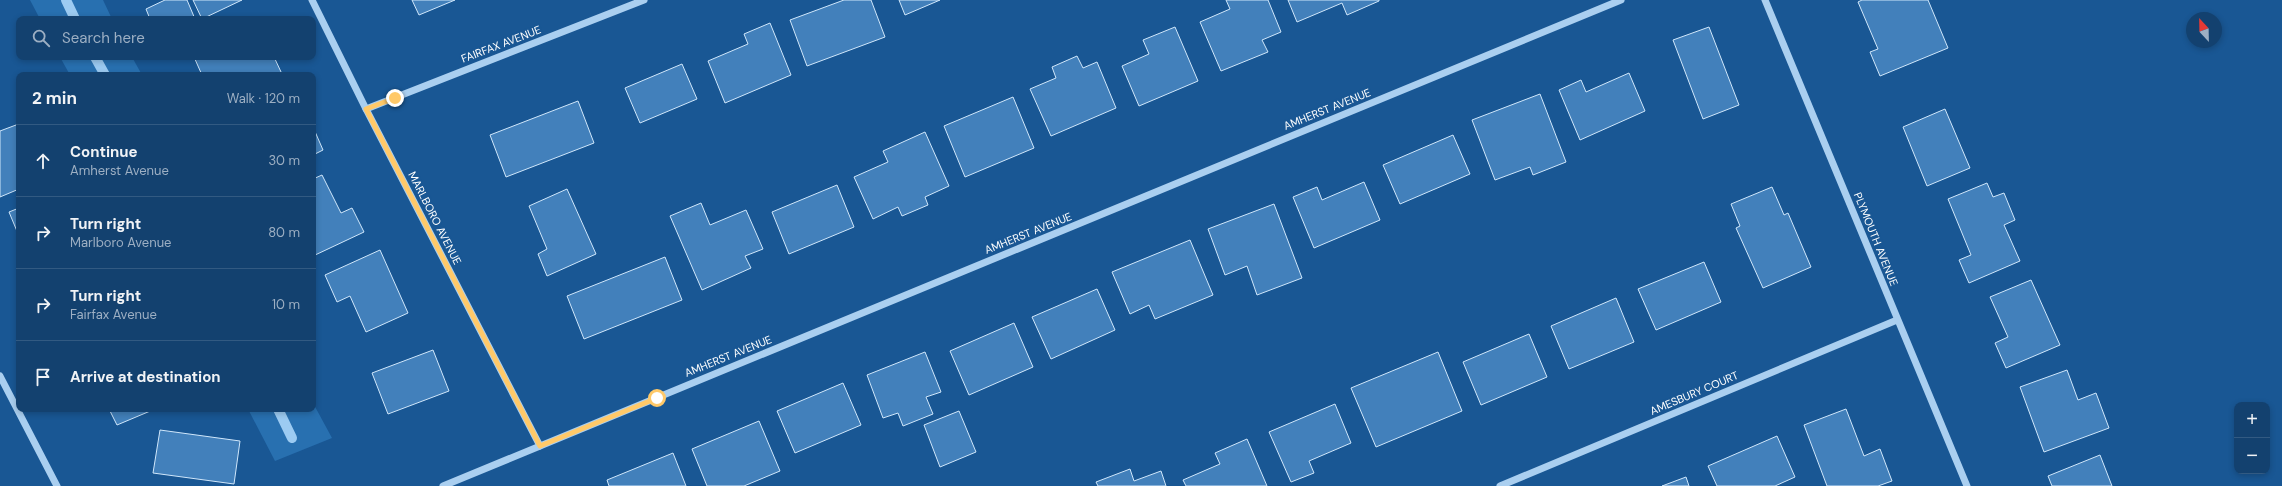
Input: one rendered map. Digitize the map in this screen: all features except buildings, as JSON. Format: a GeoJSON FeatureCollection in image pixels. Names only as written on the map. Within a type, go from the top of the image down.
{"type":"FeatureCollection","features":[{"type":"Feature","properties":{"kind":"street","name":"MARLBORO AVENUE"},"geometry":{"type":"LineString","coordinates":[[312,0],[366,109],[540,446]]}},
{"type":"Feature","properties":{"kind":"street","name":"FAIRFAX AVENUE"},"geometry":{"type":"LineString","coordinates":[[366,109],[644,0]]}},
{"type":"Feature","properties":{"kind":"street","name":"AMHERST AVENUE"},"geometry":{"type":"LineString","coordinates":[[443,486],[1621,0]]}},
{"type":"Feature","properties":{"kind":"street","name":"PLYMOUTH AVENUE"},"geometry":{"type":"LineString","coordinates":[[1765,0],[1966,486]]}},
{"type":"Feature","properties":{"kind":"street","name":"AMESBURY COURT"},"geometry":{"type":"LineString","coordinates":[[1500,486],[1897,320]]}},
{"type":"Feature","properties":{"kind":"street"},"geometry":{"type":"LineString","coordinates":[[0,376],[16,407]]}},
{"type":"Feature","properties":{"kind":"street"},"geometry":{"type":"LineString","coordinates":[[19,412],[57,486]]}},
{"type":"Feature","properties":{"kind":"shaded area"},"geometry":{"type":"Polygon","coordinates":[[[30,0],[103,0],[111,16],[38,16],[30,0]]]}},
{"type":"Feature","properties":{"kind":"shaded area"},"geometry":{"type":"Polygon","coordinates":[[[62,60],[134,60],[140,72],[68,72],[62,60]]]}},
{"type":"Feature","properties":{"kind":"shaded area"},"geometry":{"type":"Polygon","coordinates":[[[316,409],[332,438],[275,461],[250,412],[316,412],[316,409]]]}},
{"type":"Feature","properties":{"kind":"waterway"},"geometry":{"type":"LineString","coordinates":[[66,0],[74,16]]}},
{"type":"Feature","properties":{"kind":"waterway"},"geometry":{"type":"LineString","coordinates":[[97,60],[103,72]]}},
{"type":"Feature","properties":{"kind":"waterway"},"geometry":{"type":"LineString","coordinates":[[279,412],[292,438]]}},
{"type":"Feature","properties":{"kind":"route"},"geometry":{"type":"LineString","coordinates":[[395,98],[366,109],[540,446],[657,398]]}}]}
